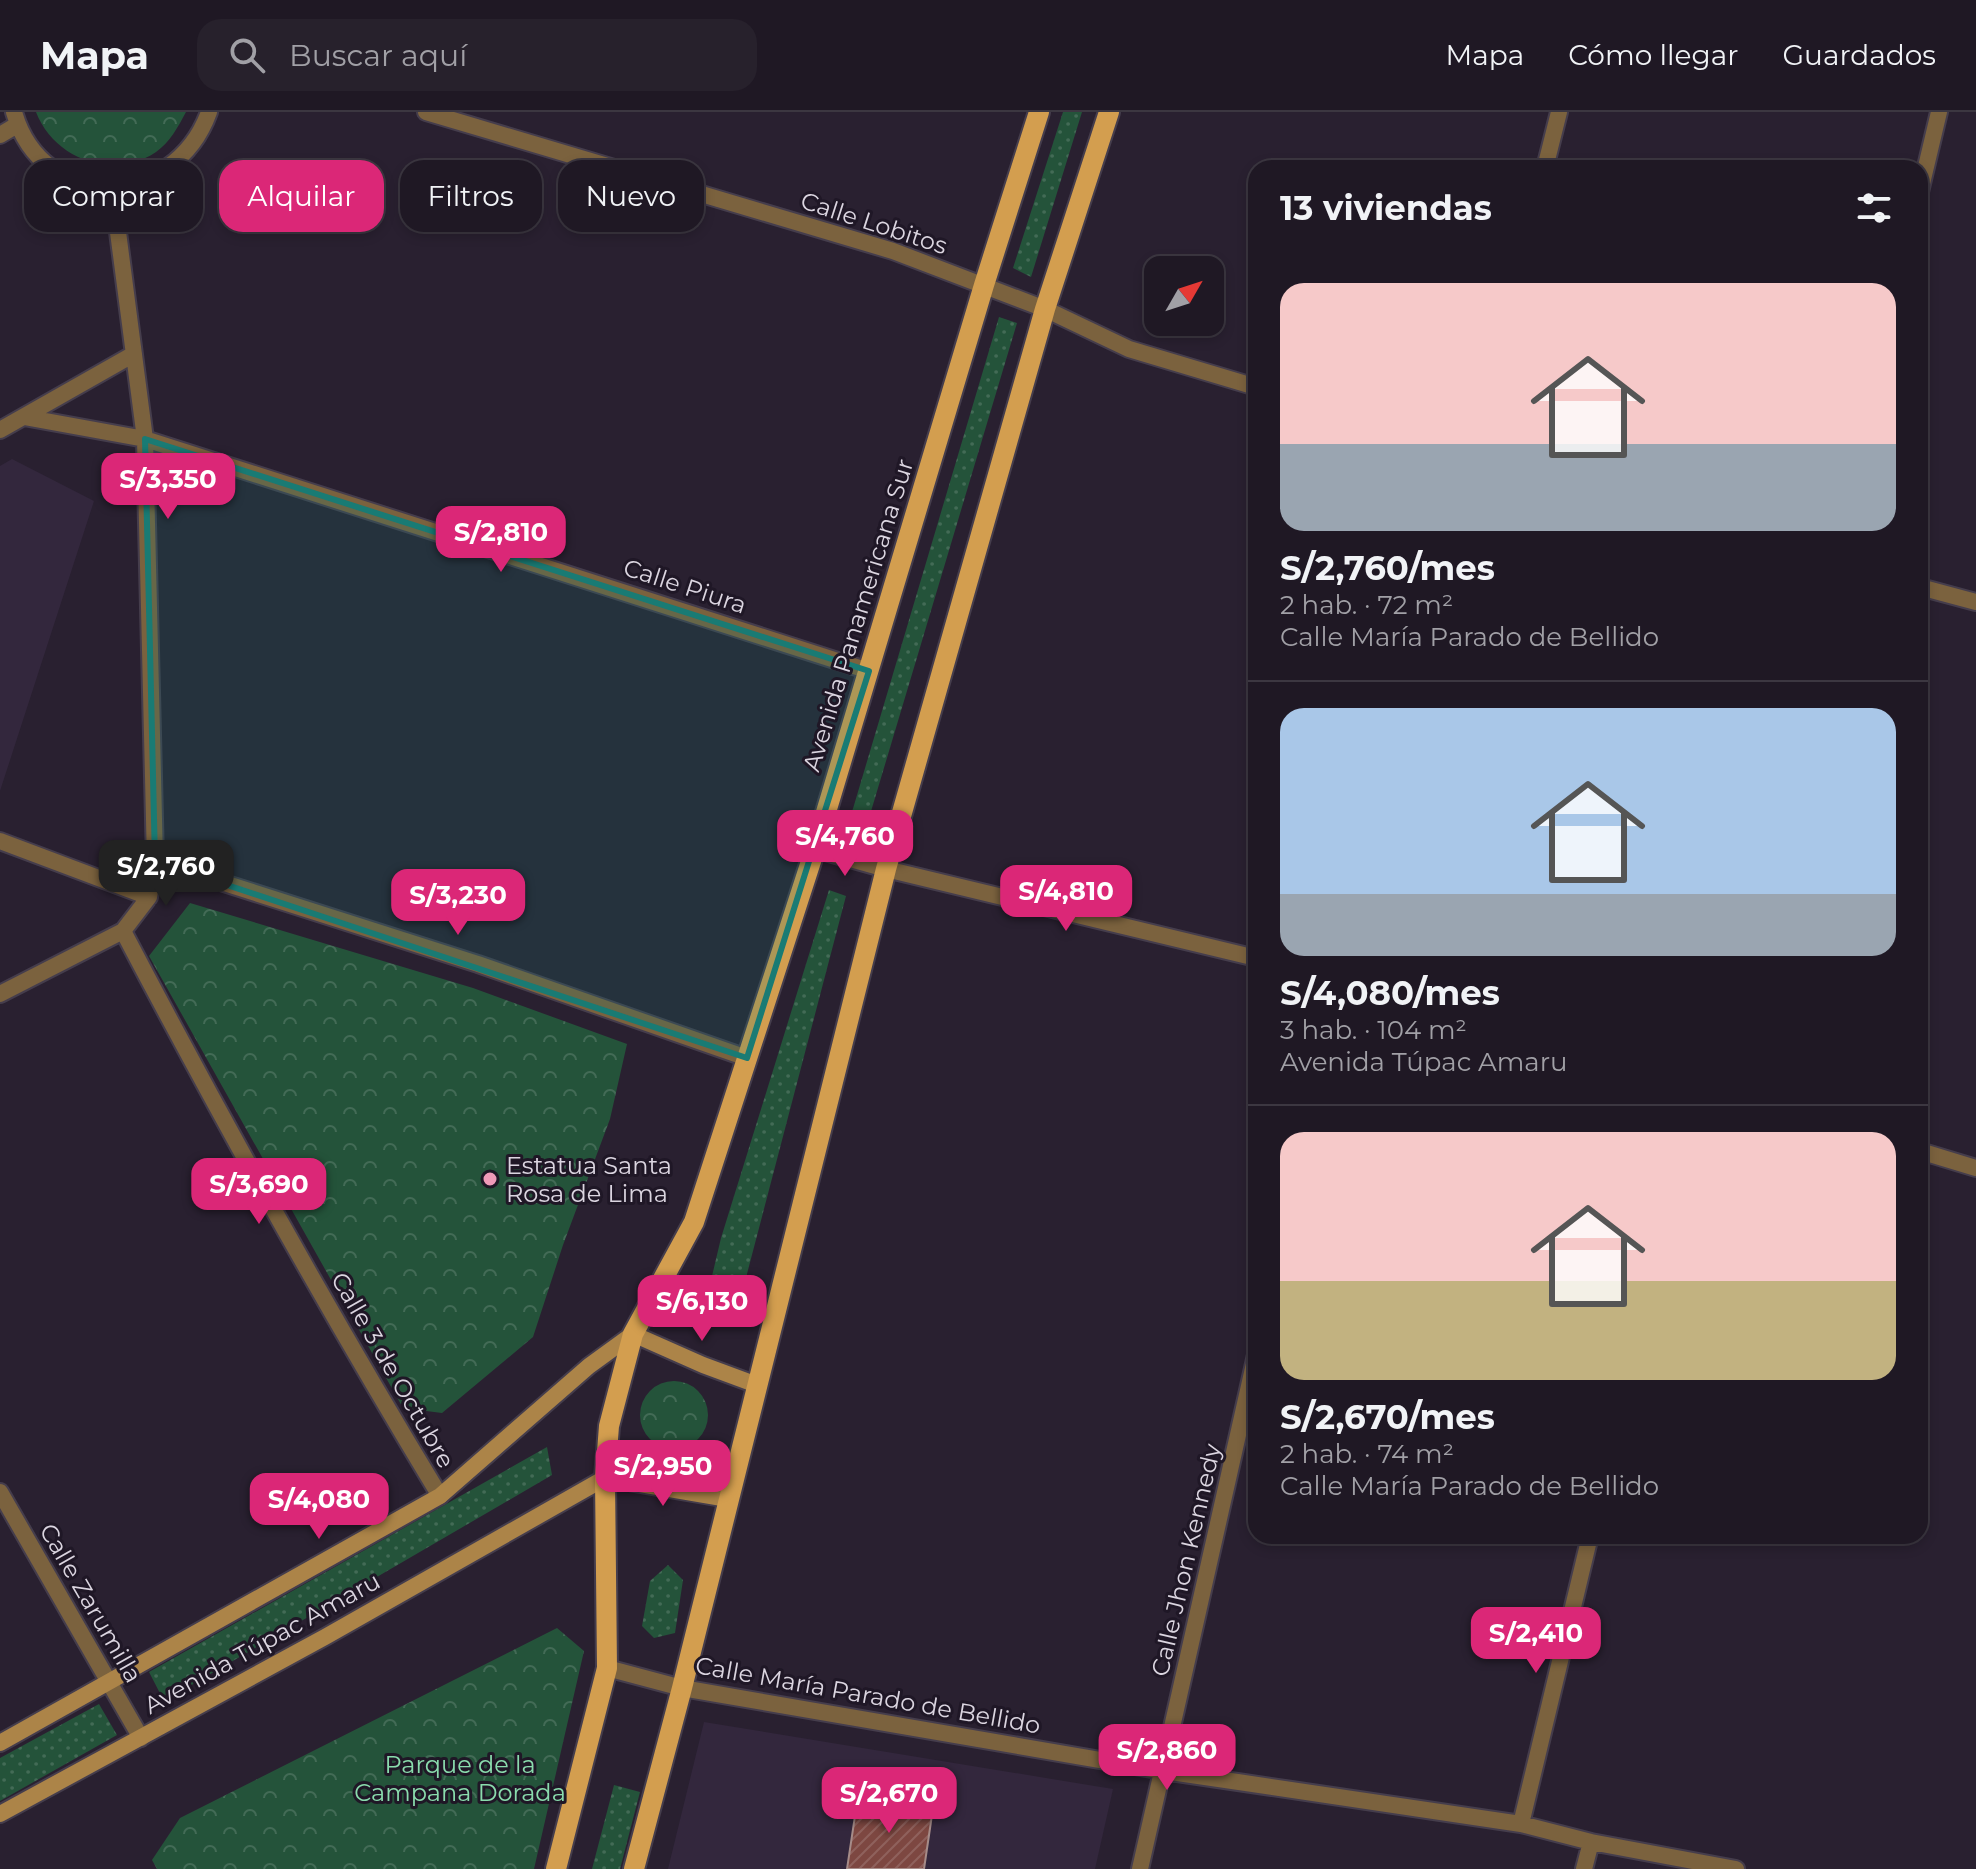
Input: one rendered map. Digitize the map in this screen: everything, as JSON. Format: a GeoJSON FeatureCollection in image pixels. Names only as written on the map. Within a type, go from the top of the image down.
{"type":"FeatureCollection","features":[{"type":"Feature","properties":{"kind":"main road","name":"Avenida Panamericana Sur"},"geometry":{"type":"LineString","coordinates":[[556,1869],[607,1668],[605,1478],[609,1426],[633,1334],[694,1222],[815,849],[1039,112]]}},
{"type":"Feature","properties":{"kind":"main road"},"geometry":{"type":"LineString","coordinates":[[634,1869],[886,869],[1045,309],[1109,112]]}},
{"type":"Feature","properties":{"kind":"street"},"geometry":{"type":"LineString","coordinates":[[179,160],[194,144],[209,112]]}},
{"type":"Feature","properties":{"kind":"street"},"geometry":{"type":"LineString","coordinates":[[1547,160],[1559,112]]}},
{"type":"Feature","properties":{"kind":"street"},"geometry":{"type":"LineString","coordinates":[[1928,160],[1939,112]]}},
{"type":"Feature","properties":{"kind":"street","name":"Calle Lobitos"},"geometry":{"type":"LineString","coordinates":[[432,113],[893,251],[1045,309],[1129,349],[1248,385]]}},
{"type":"Feature","properties":{"kind":"street"},"geometry":{"type":"LineString","coordinates":[[0,135],[16,119],[33,150],[44,160]]}},
{"type":"Feature","properties":{"kind":"street"},"geometry":{"type":"LineString","coordinates":[[0,994],[123,931],[149,897],[155,861],[153,671],[145,439],[118,232]]}},
{"type":"Feature","properties":{"kind":"street"},"geometry":{"type":"LineString","coordinates":[[0,430],[134,354]]}},
{"type":"Feature","properties":{"kind":"street","name":"Calle Piura"},"geometry":{"type":"LineString","coordinates":[[24,417],[145,439],[869,671]]}},
{"type":"Feature","properties":{"kind":"street"},"geometry":{"type":"LineString","coordinates":[[1928,589],[1976,602]]}},
{"type":"Feature","properties":{"kind":"street"},"geometry":{"type":"LineString","coordinates":[[0,841],[149,897]]}},
{"type":"Feature","properties":{"kind":"street"},"geometry":{"type":"LineString","coordinates":[[815,849],[1248,956]]}},
{"type":"Feature","properties":{"kind":"street"},"geometry":{"type":"LineString","coordinates":[[155,861],[478,964],[747,1058]]}},
{"type":"Feature","properties":{"kind":"street","name":"Calle 3 de Octubre"},"geometry":{"type":"LineString","coordinates":[[123,931],[306,1270],[440,1496]]}},
{"type":"Feature","properties":{"kind":"street"},"geometry":{"type":"LineString","coordinates":[[1928,1153],[1976,1168]]}},
{"type":"Feature","properties":{"kind":"street"},"geometry":{"type":"LineString","coordinates":[[633,1334],[757,1385]]}},
{"type":"Feature","properties":{"kind":"street","name":"Avenida Túpac Amaru"},"geometry":{"type":"LineString","coordinates":[[0,1743],[440,1496],[589,1366],[633,1334]]}},
{"type":"Feature","properties":{"kind":"street","name":"Calle Jhon Kennedy"},"geometry":{"type":"LineString","coordinates":[[1140,1869],[1248,1391]]}},
{"type":"Feature","properties":{"kind":"street"},"geometry":{"type":"LineString","coordinates":[[605,1478],[728,1499]]}},
{"type":"Feature","properties":{"kind":"street","name":"Avenida Túpac Amaru"},"geometry":{"type":"LineString","coordinates":[[0,1814],[605,1478]]}},
{"type":"Feature","properties":{"kind":"street","name":"Calle Zarumilla"},"geometry":{"type":"LineString","coordinates":[[0,1492],[141,1738]]}},
{"type":"Feature","properties":{"kind":"street"},"geometry":{"type":"LineString","coordinates":[[1521,1824],[1588,1544]]}},
{"type":"Feature","properties":{"kind":"street","name":"Calle María Parado de Bellido"},"geometry":{"type":"LineString","coordinates":[[607,1668],[682,1688],[1164,1771],[1521,1824],[1591,1842],[1736,1869]]}},
{"type":"Feature","properties":{"kind":"street"},"geometry":{"type":"LineString","coordinates":[[1584,1869],[1591,1842]]}},
{"type":"Feature","properties":{"kind":"highlighted area"},"geometry":{"type":"Polygon","coordinates":[[[145,439],[869,671],[747,1058],[155,861],[145,439]]]}},
{"type":"Feature","properties":{"kind":"shaded area"},"geometry":{"type":"Polygon","coordinates":[[[12,459],[94,501],[0,791],[0,466],[12,459]]]}},
{"type":"Feature","properties":{"kind":"shaded area"},"geometry":{"type":"Polygon","coordinates":[[[704,1722],[1113,1789],[1095,1869],[668,1869],[704,1722]]]}},
{"type":"Feature","properties":{"kind":"green space"},"geometry":{"type":"Polygon","coordinates":[[[36,112],[186,112],[161,148],[141,160],[87,160],[56,142],[36,112]]]}},
{"type":"Feature","properties":{"kind":"green space"},"geometry":{"type":"Polygon","coordinates":[[[1063,112],[1082,112],[1031,277],[1013,268],[1063,112]]]}},
{"type":"Feature","properties":{"kind":"green space"},"geometry":{"type":"Polygon","coordinates":[[[999,317],[1017,323],[869,818],[852,812],[999,317]]]}},
{"type":"Feature","properties":{"kind":"green space"},"geometry":{"type":"Polygon","coordinates":[[[829,890],[846,896],[737,1312],[704,1310],[721,1238],[829,890]]]}},
{"type":"Feature","properties":{"kind":"green space"},"geometry":{"type":"Polygon","coordinates":[[[190,903],[473,988],[627,1044],[610,1119],[533,1337],[442,1413],[403,1408],[149,956],[190,903]]]}},
{"type":"Feature","properties":{"kind":"green space"},"geometry":{"type":"Polygon","coordinates":[[[674,1381],[698,1391],[708,1415],[698,1439],[674,1449],[650,1439],[640,1415],[650,1391],[674,1381]]]}},
{"type":"Feature","properties":{"kind":"green space"},"geometry":{"type":"Polygon","coordinates":[[[547,1447],[552,1475],[164,1701],[149,1672],[547,1447]]]}},
{"type":"Feature","properties":{"kind":"green space"},"geometry":{"type":"Polygon","coordinates":[[[668,1565],[683,1580],[675,1633],[654,1638],[642,1626],[650,1581],[668,1565]]]}},
{"type":"Feature","properties":{"kind":"green space","name":"Parque de la Campana Dorada"},"geometry":{"type":"Polygon","coordinates":[[[557,1628],[584,1651],[534,1869],[157,1869],[152,1860],[180,1818],[557,1628]]]}},
{"type":"Feature","properties":{"kind":"green space"},"geometry":{"type":"Polygon","coordinates":[[[99,1704],[117,1735],[0,1801],[0,1758],[99,1704]]]}},
{"type":"Feature","properties":{"kind":"green space"},"geometry":{"type":"Polygon","coordinates":[[[614,1785],[640,1792],[620,1869],[592,1869],[614,1785]]]}},
{"type":"Feature","properties":{"kind":"building"},"geometry":{"type":"Polygon","coordinates":[[[858,1796],[933,1808],[924,1869],[847,1869],[858,1796]]]}},
{"type":"Feature","properties":{"kind":"place","name":"Estatua Santa Rosa de Lima"},"geometry":{"type":"Point","coordinates":[490,1179]}}]}
